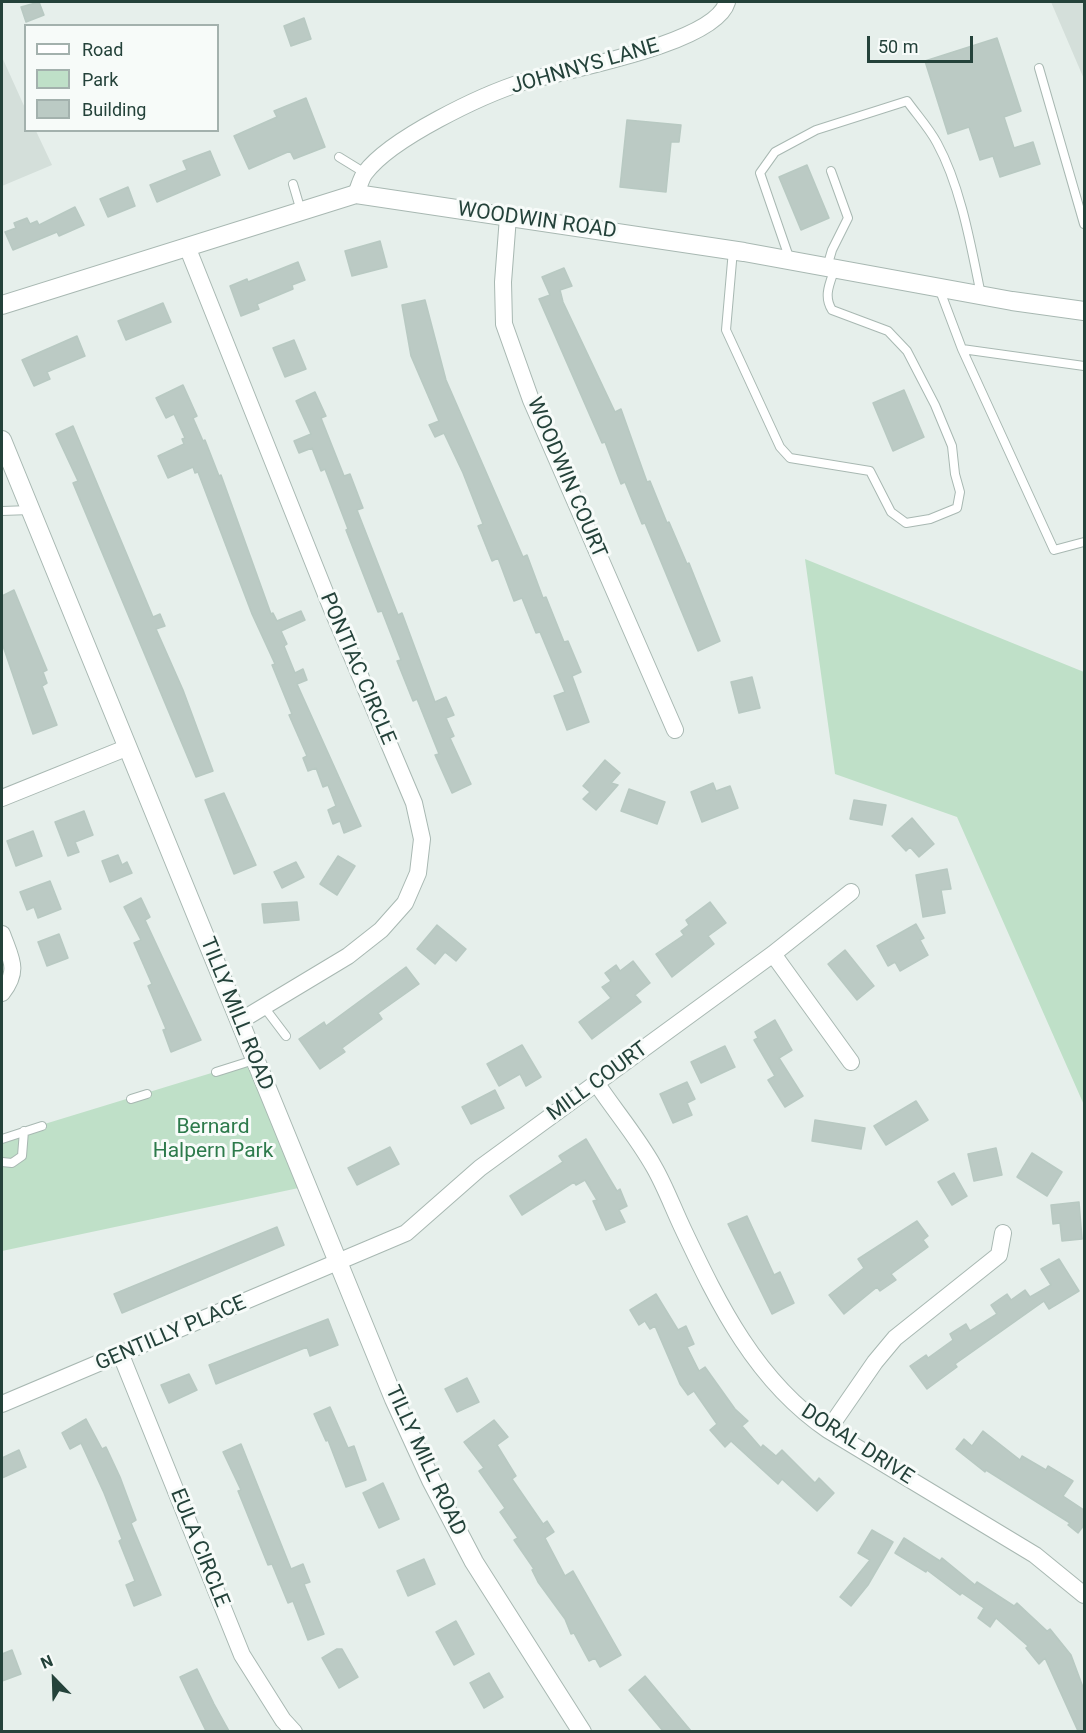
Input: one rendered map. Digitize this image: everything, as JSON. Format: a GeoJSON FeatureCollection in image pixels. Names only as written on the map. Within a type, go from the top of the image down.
{"type":"FeatureCollection","features":[{"type":"Feature","properties":{"kind":"street","name":"JOHNNYS LANE"},"geometry":{"type":"LineString","coordinates":[[356,194],[365,173],[397,145],[442,118],[520,83],[643,52],[688,34],[713,21],[724,10],[726,2]]}},
{"type":"Feature","properties":{"kind":"street","name":"WOODWIN ROAD"},"geometry":{"type":"LineString","coordinates":[[2,305],[188,249],[356,194],[733,250],[939,288],[1084,311]]}},
{"type":"Feature","properties":{"kind":"street","name":"WOODWIN COURT"},"geometry":{"type":"LineString","coordinates":[[508,217],[502,282],[504,324],[531,400],[675,730]]}},
{"type":"Feature","properties":{"kind":"street","name":"PONTIAC CIRCLE"},"geometry":{"type":"LineString","coordinates":[[188,249],[331,607],[414,803],[422,838],[418,873],[405,903],[381,930],[348,956],[240,1021]]}},
{"type":"Feature","properties":{"kind":"street","name":"TILLY MILL ROAD"},"geometry":{"type":"LineString","coordinates":[[2,440],[254,1060],[340,1263],[394,1399],[430,1480],[474,1562],[582,1731]]}},
{"type":"Feature","properties":{"kind":"street"},"geometry":{"type":"LineString","coordinates":[[2,798],[126,748]]}},
{"type":"Feature","properties":{"kind":"street","name":"MILL COURT"},"geometry":{"type":"LineString","coordinates":[[340,1263],[406,1233],[480,1168],[773,954],[851,892]]}},
{"type":"Feature","properties":{"kind":"street"},"geometry":{"type":"LineString","coordinates":[[2,934],[14,966],[11,982],[2,993]]}},
{"type":"Feature","properties":{"kind":"street"},"geometry":{"type":"LineString","coordinates":[[773,954],[851,1062]]}},
{"type":"Feature","properties":{"kind":"street","name":"DORAL DRIVE"},"geometry":{"type":"LineString","coordinates":[[597,1084],[654,1166],[701,1267],[740,1340],[781,1391],[806,1416],[1035,1555],[1084,1595]]}},
{"type":"Feature","properties":{"kind":"street"},"geometry":{"type":"LineString","coordinates":[[828,1430],[875,1362],[895,1338],[999,1255],[1003,1233]]}},
{"type":"Feature","properties":{"kind":"street","name":"GENTILLY PLACE"},"geometry":{"type":"LineString","coordinates":[[2,1404],[340,1263]]}},
{"type":"Feature","properties":{"kind":"street","name":"EULA CIRCLE"},"geometry":{"type":"LineString","coordinates":[[121,1355],[242,1655],[283,1720],[294,1731]]}},
{"type":"Feature","properties":{"kind":"lane"},"geometry":{"type":"LineString","coordinates":[[1039,68],[1084,224]]}},
{"type":"Feature","properties":{"kind":"lane"},"geometry":{"type":"LineString","coordinates":[[790,260],[760,173],[765,166],[776,152],[816,130],[907,101],[937,143],[946,164],[967,231],[981,295]]}},
{"type":"Feature","properties":{"kind":"lane"},"geometry":{"type":"LineString","coordinates":[[339,157],[365,173]]}},
{"type":"Feature","properties":{"kind":"lane"},"geometry":{"type":"LineString","coordinates":[[733,250],[726,330],[780,447],[790,458],[870,471],[891,512],[906,523],[947,513],[957,508],[960,492],[955,474],[952,446],[935,405],[907,351],[894,335],[832,310],[827,302],[832,250],[848,218],[831,171]]}},
{"type":"Feature","properties":{"kind":"lane"},"geometry":{"type":"LineString","coordinates":[[293,184],[301,212]]}},
{"type":"Feature","properties":{"kind":"lane"},"geometry":{"type":"LineString","coordinates":[[939,288],[962,349],[1054,550],[1084,542]]}},
{"type":"Feature","properties":{"kind":"lane"},"geometry":{"type":"LineString","coordinates":[[962,349],[1084,366]]}},
{"type":"Feature","properties":{"kind":"lane"},"geometry":{"type":"LineString","coordinates":[[2,511],[30,510]]}},
{"type":"Feature","properties":{"kind":"lane"},"geometry":{"type":"LineString","coordinates":[[264,1007],[286,1036]]}},
{"type":"Feature","properties":{"kind":"lane"},"geometry":{"type":"LineString","coordinates":[[216,1072],[254,1060]]}},
{"type":"Feature","properties":{"kind":"lane"},"geometry":{"type":"LineString","coordinates":[[131,1099],[147,1094]]}},
{"type":"Feature","properties":{"kind":"lane"},"geometry":{"type":"LineString","coordinates":[[2,1139],[42,1126]]}},
{"type":"Feature","properties":{"kind":"lane"},"geometry":{"type":"LineString","coordinates":[[2,1162],[12,1163],[22,1156],[24,1131]]}},
{"type":"Feature","properties":{"kind":"shaded area"},"geometry":{"type":"Polygon","coordinates":[[[1051,2],[1084,2],[1084,79],[1051,2]]]}},
{"type":"Feature","properties":{"kind":"shaded area"},"geometry":{"type":"Polygon","coordinates":[[[2,57],[24,106],[24,132],[36,132],[52,165],[2,186],[2,57]]]}},
{"type":"Feature","properties":{"kind":"green space"},"geometry":{"type":"Polygon","coordinates":[[[805,559],[1084,672],[1084,1105],[957,817],[835,774],[805,559]]]}},
{"type":"Feature","properties":{"kind":"green space","name":"Bernard Halpern Park"},"geometry":{"type":"Polygon","coordinates":[[[254,1060],[308,1186],[2,1251],[2,1137],[254,1060]]]}},
{"type":"Feature","properties":{"kind":"building"},"geometry":{"type":"Polygon","coordinates":[[[39,2],[44,15],[26,22],[21,7],[39,2]]]}},
{"type":"Feature","properties":{"kind":"building"},"geometry":{"type":"Polygon","coordinates":[[[304,18],[311,39],[291,46],[284,26],[304,18]]]}},
{"type":"Feature","properties":{"kind":"building"},"geometry":{"type":"Polygon","coordinates":[[[997,38],[1021,111],[1004,117],[1014,148],[1033,142],[1040,164],[1000,177],[993,156],[980,160],[969,127],[948,134],[925,61],[997,38]]]}},
{"type":"Feature","properties":{"kind":"building"},"geometry":{"type":"Polygon","coordinates":[[[306,98],[325,147],[294,159],[290,151],[249,169],[234,136],[277,117],[274,111],[306,98]]]}},
{"type":"Feature","properties":{"kind":"building"},"geometry":{"type":"Polygon","coordinates":[[[627,120],[681,125],[679,142],[671,142],[666,192],[620,187],[627,120]]]}},
{"type":"Feature","properties":{"kind":"building"},"geometry":{"type":"Polygon","coordinates":[[[210,151],[220,175],[157,202],[150,185],[187,170],[183,161],[210,151]]]}},
{"type":"Feature","properties":{"kind":"building"},"geometry":{"type":"Polygon","coordinates":[[[807,165],[829,218],[801,230],[779,177],[807,165]]]}},
{"type":"Feature","properties":{"kind":"building"},"geometry":{"type":"Polygon","coordinates":[[[128,187],[135,206],[108,217],[100,199],[128,187]]]}},
{"type":"Feature","properties":{"kind":"building"},"geometry":{"type":"Polygon","coordinates":[[[75,207],[84,225],[59,236],[57,232],[13,250],[5,232],[16,228],[14,223],[27,218],[30,224],[37,221],[39,225],[75,207]]]}},
{"type":"Feature","properties":{"kind":"building"},"geometry":{"type":"Polygon","coordinates":[[[380,241],[387,267],[352,276],[345,251],[380,241]]]}},
{"type":"Feature","properties":{"kind":"building"},"geometry":{"type":"Polygon","coordinates":[[[298,262],[305,280],[292,285],[293,289],[257,304],[259,309],[241,316],[230,286],[247,279],[248,282],[298,262]]]}},
{"type":"Feature","properties":{"kind":"building"},"geometry":{"type":"Polygon","coordinates":[[[564,268],[572,286],[560,290],[563,302],[615,412],[621,409],[647,482],[650,481],[667,523],[669,522],[687,564],[689,563],[720,641],[698,651],[645,523],[642,524],[625,482],[621,484],[605,442],[602,443],[539,299],[550,295],[542,277],[564,268]]]}},
{"type":"Feature","properties":{"kind":"building"},"geometry":{"type":"Polygon","coordinates":[[[425,300],[446,380],[523,557],[527,555],[543,598],[546,597],[564,642],[568,641],[581,672],[572,676],[589,722],[567,730],[554,696],[565,692],[540,632],[536,633],[522,598],[514,601],[498,558],[492,561],[478,526],[483,524],[444,433],[435,437],[429,425],[439,421],[411,356],[402,305],[425,300]]]}},
{"type":"Feature","properties":{"kind":"building"},"geometry":{"type":"Polygon","coordinates":[[[163,303],[171,322],[126,340],[118,321],[163,303]]]}},
{"type":"Feature","properties":{"kind":"building"},"geometry":{"type":"Polygon","coordinates":[[[77,336],[85,356],[47,372],[50,379],[34,386],[22,360],[77,336]]]}},
{"type":"Feature","properties":{"kind":"building"},"geometry":{"type":"Polygon","coordinates":[[[294,340],[306,369],[285,377],[273,348],[294,340]]]}},
{"type":"Feature","properties":{"kind":"building"},"geometry":{"type":"Polygon","coordinates":[[[183,385],[197,416],[193,418],[203,441],[205,440],[219,476],[221,475],[271,614],[273,613],[277,621],[301,611],[305,620],[281,631],[287,644],[284,646],[295,673],[303,669],[307,680],[297,684],[361,826],[344,833],[340,821],[333,824],[328,810],[336,806],[328,785],[323,787],[316,768],[308,771],[303,758],[307,756],[289,715],[292,714],[272,665],[275,664],[252,614],[198,472],[195,473],[193,467],[168,478],[158,456],[184,444],[182,439],[185,438],[174,414],[166,418],[156,398],[183,385]]]}},
{"type":"Feature","properties":{"kind":"building"},"geometry":{"type":"Polygon","coordinates":[[[904,390],[924,437],[893,451],[873,403],[904,390]]]}},
{"type":"Feature","properties":{"kind":"building"},"geometry":{"type":"Polygon","coordinates":[[[315,392],[326,416],[321,418],[344,476],[350,474],[363,508],[357,510],[398,615],[402,613],[435,702],[446,697],[454,715],[446,718],[454,736],[450,738],[471,784],[452,793],[435,755],[439,754],[417,699],[413,701],[397,661],[401,660],[382,611],[378,612],[325,469],[321,471],[312,448],[299,453],[294,441],[311,434],[296,401],[315,392]]]}},
{"type":"Feature","properties":{"kind":"building"},"geometry":{"type":"Polygon","coordinates":[[[73,426],[153,617],[160,614],[165,626],[156,629],[183,690],[213,771],[196,777],[73,483],[78,481],[56,434],[73,426]]]}},
{"type":"Feature","properties":{"kind":"building"},"geometry":{"type":"Polygon","coordinates":[[[14,590],[47,670],[43,672],[47,683],[42,686],[57,725],[33,734],[2,643],[2,596],[14,590]]]}},
{"type":"Feature","properties":{"kind":"building"},"geometry":{"type":"Polygon","coordinates":[[[752,677],[760,708],[739,713],[731,682],[752,677]]]}},
{"type":"Feature","properties":{"kind":"building"},"geometry":{"type":"Polygon","coordinates":[[[605,760],[620,773],[611,783],[618,785],[596,810],[583,799],[590,792],[583,786],[605,760]]]}},
{"type":"Feature","properties":{"kind":"building"},"geometry":{"type":"Polygon","coordinates":[[[713,783],[716,791],[730,786],[738,808],[702,822],[691,792],[713,783]]]}},
{"type":"Feature","properties":{"kind":"building"},"geometry":{"type":"Polygon","coordinates":[[[629,789],[665,802],[657,824],[621,811],[629,789]]]}},
{"type":"Feature","properties":{"kind":"building"},"geometry":{"type":"Polygon","coordinates":[[[224,793],[256,865],[234,874],[205,800],[224,793]]]}},
{"type":"Feature","properties":{"kind":"building"},"geometry":{"type":"Polygon","coordinates":[[[854,800],[886,805],[882,825],[850,819],[854,800]]]}},
{"type":"Feature","properties":{"kind":"building"},"geometry":{"type":"Polygon","coordinates":[[[84,811],[93,835],[75,842],[79,852],[68,856],[55,822],[84,811]]]}},
{"type":"Feature","properties":{"kind":"building"},"geometry":{"type":"Polygon","coordinates":[[[912,818],[934,844],[919,857],[910,847],[906,851],[892,836],[912,818]]]}},
{"type":"Feature","properties":{"kind":"building"},"geometry":{"type":"Polygon","coordinates":[[[33,831],[42,856],[16,866],[7,841],[33,831]]]}},
{"type":"Feature","properties":{"kind":"building"},"geometry":{"type":"Polygon","coordinates":[[[118,855],[122,865],[127,862],[132,873],[110,882],[102,861],[118,855]]]}},
{"type":"Feature","properties":{"kind":"building"},"geometry":{"type":"Polygon","coordinates":[[[338,856],[355,866],[337,895],[320,884],[338,856]]]}},
{"type":"Feature","properties":{"kind":"building"},"geometry":{"type":"Polygon","coordinates":[[[296,862],[304,877],[282,888],[274,872],[296,862]]]}},
{"type":"Feature","properties":{"kind":"building"},"geometry":{"type":"Polygon","coordinates":[[[947,869],[951,889],[941,890],[945,913],[923,917],[916,875],[947,869]]]}},
{"type":"Feature","properties":{"kind":"building"},"geometry":{"type":"Polygon","coordinates":[[[50,881],[61,909],[38,918],[34,907],[27,910],[20,892],[50,881]]]}},
{"type":"Feature","properties":{"kind":"building"},"geometry":{"type":"Polygon","coordinates":[[[141,898],[150,917],[145,920],[201,1040],[171,1052],[163,1030],[166,1029],[148,986],[152,984],[134,943],[141,940],[124,907],[141,898]]]}},
{"type":"Feature","properties":{"kind":"building"},"geometry":{"type":"Polygon","coordinates":[[[297,902],[299,920],[264,923],[262,904],[297,902]]]}},
{"type":"Feature","properties":{"kind":"building"},"geometry":{"type":"Polygon","coordinates":[[[710,902],[726,923],[708,936],[714,944],[672,977],[656,954],[684,935],[681,931],[689,925],[686,920],[710,902]]]}},
{"type":"Feature","properties":{"kind":"building"},"geometry":{"type":"Polygon","coordinates":[[[916,924],[924,938],[920,940],[928,955],[900,971],[895,962],[888,966],[877,946],[916,924]]]}},
{"type":"Feature","properties":{"kind":"building"},"geometry":{"type":"Polygon","coordinates":[[[437,925],[466,949],[456,961],[445,952],[435,964],[417,949],[437,925]]]}},
{"type":"Feature","properties":{"kind":"building"},"geometry":{"type":"Polygon","coordinates":[[[59,934],[68,958],[47,966],[38,942],[59,934]]]}},
{"type":"Feature","properties":{"kind":"building"},"geometry":{"type":"Polygon","coordinates":[[[845,950],[874,986],[857,1000],[828,964],[845,950]]]}},
{"type":"Feature","properties":{"kind":"building"},"geometry":{"type":"Polygon","coordinates":[[[633,961],[650,983],[635,995],[641,1002],[592,1039],[579,1022],[611,998],[602,987],[611,981],[605,973],[616,965],[620,971],[633,961]]]}},
{"type":"Feature","properties":{"kind":"building"},"geometry":{"type":"Polygon","coordinates":[[[406,967],[419,984],[378,1013],[382,1019],[342,1048],[345,1052],[320,1069],[299,1039],[324,1022],[326,1026],[406,967]]]}},
{"type":"Feature","properties":{"kind":"building"},"geometry":{"type":"Polygon","coordinates":[[[775,1020],[792,1050],[779,1058],[803,1096],[785,1107],[768,1080],[775,1076],[754,1040],[758,1038],[755,1032],[775,1020]]]}},
{"type":"Feature","properties":{"kind":"building"},"geometry":{"type":"Polygon","coordinates":[[[522,1045],[541,1077],[526,1086],[520,1074],[499,1086],[487,1064],[522,1045]]]}},
{"type":"Feature","properties":{"kind":"building"},"geometry":{"type":"Polygon","coordinates":[[[725,1046],[735,1067],[701,1083],[691,1062],[725,1046]]]}},
{"type":"Feature","properties":{"kind":"building"},"geometry":{"type":"Polygon","coordinates":[[[687,1082],[695,1099],[687,1103],[692,1115],[673,1123],[660,1094],[687,1082]]]}},
{"type":"Feature","properties":{"kind":"building"},"geometry":{"type":"Polygon","coordinates":[[[495,1090],[504,1108],[471,1124],[462,1107],[495,1090]]]}},
{"type":"Feature","properties":{"kind":"building"},"geometry":{"type":"Polygon","coordinates":[[[916,1101],[928,1120],[886,1145],[874,1126],[916,1101]]]}},
{"type":"Feature","properties":{"kind":"building"},"geometry":{"type":"Polygon","coordinates":[[[815,1120],[865,1128],[861,1149],[812,1141],[815,1120]]]}},
{"type":"Feature","properties":{"kind":"building"},"geometry":{"type":"Polygon","coordinates":[[[586,1139],[617,1191],[620,1189],[627,1206],[619,1210],[625,1222],[606,1230],[593,1201],[597,1200],[585,1180],[576,1185],[574,1182],[522,1215],[510,1196],[563,1162],[559,1156],[586,1139]]]}},
{"type":"Feature","properties":{"kind":"building"},"geometry":{"type":"Polygon","coordinates":[[[390,1147],[399,1164],[357,1185],[348,1168],[390,1147]]]}},
{"type":"Feature","properties":{"kind":"building"},"geometry":{"type":"Polygon","coordinates":[[[996,1148],[1002,1175],[974,1181],[968,1154],[996,1148]]]}},
{"type":"Feature","properties":{"kind":"building"},"geometry":{"type":"Polygon","coordinates":[[[1032,1153],[1062,1172],[1047,1196],[1017,1177],[1032,1153]]]}},
{"type":"Feature","properties":{"kind":"building"},"geometry":{"type":"Polygon","coordinates":[[[954,1173],[967,1196],[952,1205],[938,1182],[954,1173]]]}},
{"type":"Feature","properties":{"kind":"building"},"geometry":{"type":"Polygon","coordinates":[[[1079,1202],[1082,1239],[1062,1241],[1060,1223],[1053,1224],[1051,1205],[1079,1202]]]}},
{"type":"Feature","properties":{"kind":"building"},"geometry":{"type":"Polygon","coordinates":[[[747,1216],[774,1275],[780,1272],[794,1303],[772,1314],[728,1224],[747,1216]]]}},
{"type":"Feature","properties":{"kind":"building"},"geometry":{"type":"Polygon","coordinates":[[[917,1221],[928,1236],[923,1240],[928,1247],[891,1274],[896,1280],[880,1291],[877,1287],[844,1314],[829,1295],[864,1268],[858,1259],[917,1221]]]}},
{"type":"Feature","properties":{"kind":"building"},"geometry":{"type":"Polygon","coordinates":[[[277,1227],[284,1245],[122,1313],[114,1294],[277,1227]]]}},
{"type":"Feature","properties":{"kind":"building"},"geometry":{"type":"Polygon","coordinates":[[[1059,1259],[1079,1291],[1049,1309],[1044,1301],[955,1364],[957,1367],[927,1389],[910,1366],[926,1355],[928,1358],[953,1340],[950,1334],[966,1324],[970,1331],[997,1314],[991,1305],[1007,1294],[1011,1300],[1025,1290],[1030,1297],[1051,1285],[1041,1269],[1059,1259]]]}},
{"type":"Feature","properties":{"kind":"building"},"geometry":{"type":"Polygon","coordinates":[[[656,1294],[678,1330],[686,1326],[694,1344],[687,1347],[699,1371],[705,1367],[735,1409],[748,1421],[742,1426],[761,1448],[763,1445],[776,1456],[782,1450],[815,1483],[819,1478],[834,1493],[817,1511],[782,1479],[778,1484],[731,1441],[725,1447],[710,1430],[717,1424],[694,1391],[688,1395],[680,1384],[655,1326],[650,1329],[645,1321],[639,1325],[630,1310],[656,1294]]]}},
{"type":"Feature","properties":{"kind":"building"},"geometry":{"type":"Polygon","coordinates":[[[328,1319],[338,1345],[310,1356],[307,1347],[216,1384],[209,1365],[328,1319]]]}},
{"type":"Feature","properties":{"kind":"building"},"geometry":{"type":"Polygon","coordinates":[[[189,1374],[197,1390],[169,1403],[161,1385],[189,1374]]]}},
{"type":"Feature","properties":{"kind":"building"},"geometry":{"type":"Polygon","coordinates":[[[467,1378],[479,1402],[457,1412],[445,1389],[467,1378]]]}},
{"type":"Feature","properties":{"kind":"building"},"geometry":{"type":"Polygon","coordinates":[[[330,1407],[348,1448],[354,1446],[366,1480],[346,1487],[328,1440],[326,1441],[314,1414],[330,1407]]]}},
{"type":"Feature","properties":{"kind":"building"},"geometry":{"type":"Polygon","coordinates":[[[86,1419],[102,1449],[106,1447],[120,1477],[136,1520],[131,1523],[161,1595],[134,1606],[126,1585],[135,1581],[119,1541],[122,1539],[104,1493],[81,1443],[70,1449],[62,1433],[86,1419]]]}},
{"type":"Feature","properties":{"kind":"building"},"geometry":{"type":"Polygon","coordinates":[[[494,1420],[508,1437],[497,1445],[516,1476],[512,1479],[543,1524],[547,1521],[554,1532],[545,1538],[565,1576],[573,1571],[621,1655],[600,1667],[595,1658],[589,1661],[574,1633],[571,1634],[565,1619],[538,1582],[532,1570],[534,1569],[514,1540],[518,1538],[500,1512],[505,1508],[479,1471],[484,1468],[464,1442],[494,1420]]]}},
{"type":"Feature","properties":{"kind":"building"},"geometry":{"type":"Polygon","coordinates":[[[983,1431],[1020,1460],[1022,1456],[1046,1470],[1048,1466],[1073,1481],[1063,1496],[1084,1510],[1084,1525],[1078,1533],[1068,1525],[1070,1523],[986,1470],[985,1472],[956,1449],[964,1439],[972,1446],[983,1431]]]}},
{"type":"Feature","properties":{"kind":"building"},"geometry":{"type":"Polygon","coordinates":[[[241,1444],[291,1569],[303,1564],[310,1582],[304,1584],[324,1634],[308,1640],[293,1601],[288,1603],[272,1564],[268,1565],[238,1491],[241,1490],[223,1452],[241,1444]]]}},
{"type":"Feature","properties":{"kind":"building"},"geometry":{"type":"Polygon","coordinates":[[[19,1450],[26,1467],[2,1478],[2,1458],[19,1450]]]}},
{"type":"Feature","properties":{"kind":"building"},"geometry":{"type":"Polygon","coordinates":[[[383,1483],[399,1519],[379,1528],[363,1493],[383,1483]]]}},
{"type":"Feature","properties":{"kind":"building"},"geometry":{"type":"Polygon","coordinates":[[[872,1530],[893,1542],[868,1585],[851,1606],[840,1597],[870,1560],[858,1553],[872,1530]]]}},
{"type":"Feature","properties":{"kind":"building"},"geometry":{"type":"Polygon","coordinates":[[[904,1538],[940,1561],[942,1558],[975,1585],[977,1582],[1014,1606],[1017,1603],[1047,1631],[1050,1629],[1071,1655],[1084,1690],[1084,1731],[1078,1731],[1045,1658],[1039,1664],[1026,1648],[1028,1646],[996,1618],[990,1627],[978,1618],[984,1608],[962,1593],[960,1595],[927,1570],[926,1572],[895,1553],[904,1538]]]}},
{"type":"Feature","properties":{"kind":"building"},"geometry":{"type":"Polygon","coordinates":[[[424,1559],[435,1584],[408,1596],[397,1571],[424,1559]]]}},
{"type":"Feature","properties":{"kind":"building"},"geometry":{"type":"Polygon","coordinates":[[[456,1621],[474,1654],[454,1665],[436,1632],[456,1621]]]}},
{"type":"Feature","properties":{"kind":"building"},"geometry":{"type":"Polygon","coordinates":[[[337,1649],[342,1649],[358,1677],[339,1688],[322,1658],[337,1649]]]}},
{"type":"Feature","properties":{"kind":"building"},"geometry":{"type":"Polygon","coordinates":[[[12,1650],[21,1674],[2,1681],[2,1654],[12,1650]]]}},
{"type":"Feature","properties":{"kind":"building"},"geometry":{"type":"Polygon","coordinates":[[[197,1669],[229,1731],[206,1731],[180,1677],[197,1669]]]}},
{"type":"Feature","properties":{"kind":"building"},"geometry":{"type":"Polygon","coordinates":[[[489,1673],[503,1697],[484,1708],[470,1683],[489,1673]]]}},
{"type":"Feature","properties":{"kind":"building"},"geometry":{"type":"Polygon","coordinates":[[[645,1676],[691,1731],[663,1731],[629,1690],[645,1676]]]}}]}
